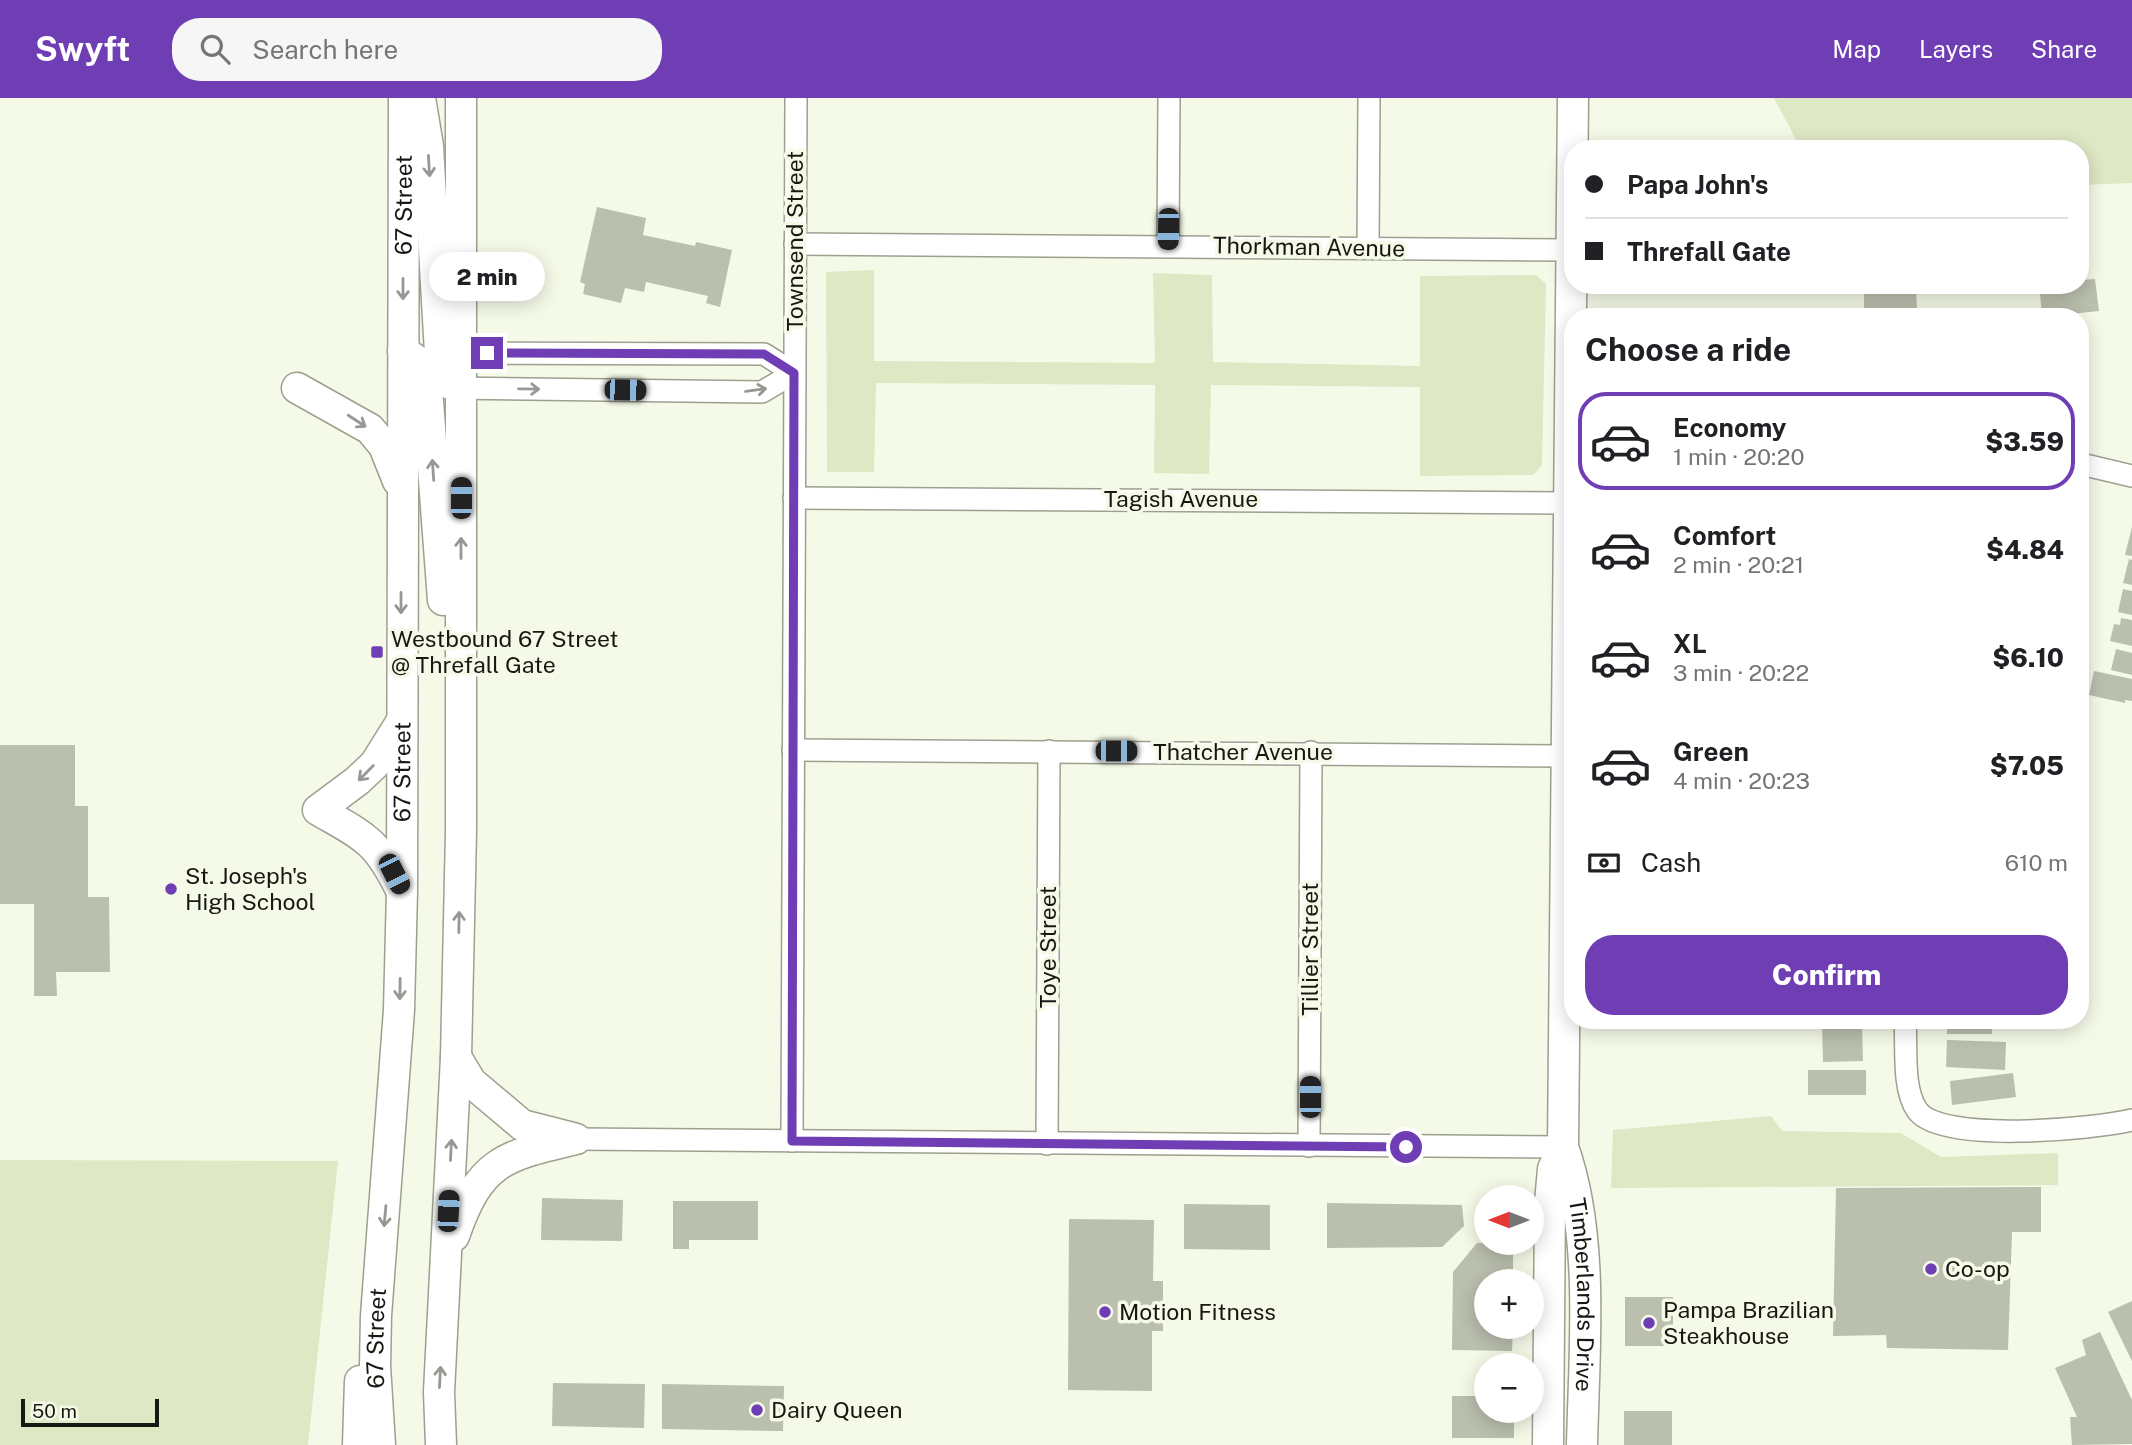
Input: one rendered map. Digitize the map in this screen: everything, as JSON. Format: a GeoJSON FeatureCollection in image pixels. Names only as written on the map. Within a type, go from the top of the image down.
{"type":"FeatureCollection","features":[{"type":"Feature","properties":{"kind":"main road","name":"67 Street"},"geometry":{"type":"LineString","coordinates":[[380,1445],[375,1366],[376,1317],[399,1010],[402,891],[402,491],[415,388],[403,351],[404,98]]}},
{"type":"Feature","properties":{"kind":"main road"},"geometry":{"type":"LineString","coordinates":[[420,98],[428,146],[450,353]]}},
{"type":"Feature","properties":{"kind":"main road"},"geometry":{"type":"LineString","coordinates":[[441,1445],[439,1392],[456,1057],[461,831],[461,389],[449,378],[461,98]]}},
{"type":"Feature","properties":{"kind":"main road","name":"Timberlands Drive"},"geometry":{"type":"LineString","coordinates":[[1573,98],[1573,140]]}},
{"type":"Feature","properties":{"kind":"main road"},"geometry":{"type":"LineString","coordinates":[[297,388],[370,429],[384,446],[402,491]]}},
{"type":"Feature","properties":{"kind":"main road"},"geometry":{"type":"LineString","coordinates":[[415,388],[461,831]]}},
{"type":"Feature","properties":{"kind":"main road"},"geometry":{"type":"LineString","coordinates":[[400,724],[375,764],[357,782],[318,810],[359,832],[375,846],[386,858],[402,891]]}},
{"type":"Feature","properties":{"kind":"main road","name":"Timberlands Drive"},"geometry":{"type":"LineString","coordinates":[[1564,1029],[1563,1147],[1577,1196],[1583,1278],[1582,1445]]}},
{"type":"Feature","properties":{"kind":"main road"},"geometry":{"type":"LineString","coordinates":[[456,1057],[471,1082],[522,1125],[576,1139]]}},
{"type":"Feature","properties":{"kind":"main road"},"geometry":{"type":"LineString","coordinates":[[445,1262],[474,1190],[499,1162],[528,1150],[576,1139]]}},
{"type":"Feature","properties":{"kind":"main road","name":"Timberlands Drive"},"geometry":{"type":"LineString","coordinates":[[1548,1445],[1549,1202],[1553,1169],[1563,1147]]}},
{"type":"Feature","properties":{"kind":"main road"},"geometry":{"type":"LineString","coordinates":[[358,1445],[358,1389],[376,1317]]}},
{"type":"Feature","properties":{"kind":"street","name":"Townsend Street"},"geometry":{"type":"LineString","coordinates":[[792,1141],[796,98]]}},
{"type":"Feature","properties":{"kind":"street"},"geometry":{"type":"LineString","coordinates":[[1168,245],[1169,98]]}},
{"type":"Feature","properties":{"kind":"street"},"geometry":{"type":"LineString","coordinates":[[1368,248],[1369,98]]}},
{"type":"Feature","properties":{"kind":"street","name":"Thorkman Avenue"},"geometry":{"type":"LineString","coordinates":[[795,244],[1564,250]]}},
{"type":"Feature","properties":{"kind":"street"},"geometry":{"type":"LineString","coordinates":[[403,351],[764,354],[794,373],[762,392],[415,388]]}},
{"type":"Feature","properties":{"kind":"street"},"geometry":{"type":"LineString","coordinates":[[2089,466],[2132,476]]}},
{"type":"Feature","properties":{"kind":"street","name":"Tagish Avenue"},"geometry":{"type":"LineString","coordinates":[[794,498],[1564,503]]}},
{"type":"Feature","properties":{"kind":"street","name":"Thatcher Avenue"},"geometry":{"type":"LineString","coordinates":[[793,750],[1564,755]]}},
{"type":"Feature","properties":{"kind":"street","name":"Toye Street"},"geometry":{"type":"LineString","coordinates":[[1047,1144],[1049,751]]}},
{"type":"Feature","properties":{"kind":"street","name":"Tillier Street"},"geometry":{"type":"LineString","coordinates":[[1309,1146],[1311,752]]}},
{"type":"Feature","properties":{"kind":"street"},"geometry":{"type":"LineString","coordinates":[[1906,1029],[1912,1100],[1921,1115],[1935,1124],[1953,1128],[2059,1130],[2132,1120]]}},
{"type":"Feature","properties":{"kind":"street"},"geometry":{"type":"LineString","coordinates":[[576,1139],[1563,1147]]}},
{"type":"Feature","properties":{"kind":"green space"},"geometry":{"type":"Polygon","coordinates":[[[1774,98],[2132,98],[2132,183],[2089,185],[2089,140],[1796,140],[1774,98]]]}},
{"type":"Feature","properties":{"kind":"green space"},"geometry":{"type":"Polygon","coordinates":[[[874,270],[874,361],[1155,363],[1153,273],[1212,275],[1213,362],[1420,366],[1420,276],[1536,275],[1546,284],[1542,465],[1533,475],[1420,476],[1420,387],[1211,385],[1209,474],[1154,473],[1155,385],[876,383],[874,472],[827,472],[826,272],[874,270]]]}},
{"type":"Feature","properties":{"kind":"green space"},"geometry":{"type":"Polygon","coordinates":[[[1771,1116],[1782,1131],[1901,1133],[1941,1157],[2058,1153],[2058,1185],[1611,1188],[1613,1130],[1771,1116]]]}},
{"type":"Feature","properties":{"kind":"green space"},"geometry":{"type":"Polygon","coordinates":[[[0,1160],[338,1161],[308,1445],[0,1445],[0,1160]]]}},
{"type":"Feature","properties":{"kind":"building"},"geometry":{"type":"Polygon","coordinates":[[[597,207],[646,218],[643,235],[695,246],[696,242],[732,250],[720,307],[706,303],[708,296],[646,282],[644,292],[625,288],[621,303],[583,294],[585,284],[580,282],[597,207]]]}},
{"type":"Feature","properties":{"kind":"building"},"geometry":{"type":"Polygon","coordinates":[[[2089,279],[2095,279],[2099,311],[2089,312],[2089,308],[2041,308],[2040,294],[2089,294],[2089,279]]]}},
{"type":"Feature","properties":{"kind":"building"},"geometry":{"type":"Polygon","coordinates":[[[1864,294],[1916,294],[1917,308],[1864,308],[1864,294]]]}},
{"type":"Feature","properties":{"kind":"building"},"geometry":{"type":"Polygon","coordinates":[[[2132,527],[2132,556],[2125,555],[2132,527]]]}},
{"type":"Feature","properties":{"kind":"building"},"geometry":{"type":"Polygon","coordinates":[[[2129,559],[2132,560],[2132,585],[2123,583],[2129,559]]]}},
{"type":"Feature","properties":{"kind":"building"},"geometry":{"type":"Polygon","coordinates":[[[2123,589],[2132,591],[2132,615],[2118,612],[2123,589]]]}},
{"type":"Feature","properties":{"kind":"building"},"geometry":{"type":"Polygon","coordinates":[[[2121,618],[2132,620],[2132,646],[2110,641],[2114,624],[2120,625],[2121,618]]]}},
{"type":"Feature","properties":{"kind":"building"},"geometry":{"type":"Polygon","coordinates":[[[2116,649],[2132,653],[2132,675],[2111,670],[2116,649]]]}},
{"type":"Feature","properties":{"kind":"building"},"geometry":{"type":"Polygon","coordinates":[[[2094,671],[2132,679],[2132,701],[2125,700],[2125,703],[2089,695],[2094,671]]]}},
{"type":"Feature","properties":{"kind":"building"},"geometry":{"type":"Polygon","coordinates":[[[0,745],[75,745],[75,806],[88,806],[88,897],[109,897],[110,972],[56,972],[57,996],[34,996],[34,904],[0,904],[0,745]]]}},
{"type":"Feature","properties":{"kind":"building"},"geometry":{"type":"Polygon","coordinates":[[[1822,1029],[1862,1029],[1863,1061],[1823,1062],[1822,1029]]]}},
{"type":"Feature","properties":{"kind":"building"},"geometry":{"type":"Polygon","coordinates":[[[1947,1029],[1992,1029],[1992,1034],[1947,1034],[1947,1029]]]}},
{"type":"Feature","properties":{"kind":"building"},"geometry":{"type":"Polygon","coordinates":[[[1947,1040],[2006,1042],[2005,1070],[1946,1067],[1947,1040]]]}},
{"type":"Feature","properties":{"kind":"building"},"geometry":{"type":"Polygon","coordinates":[[[1808,1070],[1866,1070],[1866,1095],[1808,1095],[1808,1070]]]}},
{"type":"Feature","properties":{"kind":"building"},"geometry":{"type":"Polygon","coordinates":[[[2013,1073],[2016,1097],[1952,1105],[1950,1081],[2013,1073]]]}},
{"type":"Feature","properties":{"kind":"building"},"geometry":{"type":"Polygon","coordinates":[[[2041,1187],[2041,1232],[2012,1232],[2008,1350],[1887,1348],[1886,1335],[1833,1336],[1836,1188],[2041,1187]]]}},
{"type":"Feature","properties":{"kind":"building"},"geometry":{"type":"Polygon","coordinates":[[[542,1198],[623,1200],[622,1241],[541,1240],[542,1198]]]}},
{"type":"Feature","properties":{"kind":"building"},"geometry":{"type":"Polygon","coordinates":[[[673,1201],[758,1201],[758,1240],[689,1240],[689,1249],[673,1249],[673,1201]]]}},
{"type":"Feature","properties":{"kind":"building"},"geometry":{"type":"Polygon","coordinates":[[[1327,1203],[1462,1205],[1464,1226],[1442,1247],[1327,1248],[1327,1203]]]}},
{"type":"Feature","properties":{"kind":"building"},"geometry":{"type":"Polygon","coordinates":[[[1184,1204],[1270,1205],[1270,1250],[1184,1249],[1184,1204]]]}},
{"type":"Feature","properties":{"kind":"building"},"geometry":{"type":"Polygon","coordinates":[[[1069,1219],[1154,1220],[1153,1281],[1163,1281],[1163,1331],[1152,1331],[1152,1391],[1068,1390],[1069,1219]]]}},
{"type":"Feature","properties":{"kind":"building"},"geometry":{"type":"Polygon","coordinates":[[[1474,1247],[1474,1255],[1513,1255],[1513,1269],[1474,1269],[1474,1339],[1512,1339],[1512,1351],[1452,1350],[1453,1272],[1474,1247]]]}},
{"type":"Feature","properties":{"kind":"building"},"geometry":{"type":"Polygon","coordinates":[[[1625,1297],[1673,1297],[1673,1346],[1625,1346],[1625,1297]]]}},
{"type":"Feature","properties":{"kind":"building"},"geometry":{"type":"Polygon","coordinates":[[[2132,1301],[2132,1361],[2108,1312],[2132,1301]]]}},
{"type":"Feature","properties":{"kind":"building"},"geometry":{"type":"Polygon","coordinates":[[[2100,1332],[2132,1400],[2132,1444],[2072,1445],[2070,1417],[2077,1417],[2055,1368],[2086,1355],[2082,1340],[2100,1332]]]}},
{"type":"Feature","properties":{"kind":"building"},"geometry":{"type":"Polygon","coordinates":[[[553,1383],[645,1384],[644,1428],[552,1426],[553,1383]]]}},
{"type":"Feature","properties":{"kind":"building"},"geometry":{"type":"Polygon","coordinates":[[[662,1384],[784,1386],[783,1431],[662,1429],[662,1384]]]}},
{"type":"Feature","properties":{"kind":"building"},"geometry":{"type":"Polygon","coordinates":[[[1452,1396],[1474,1396],[1474,1423],[1514,1423],[1514,1438],[1452,1438],[1452,1396]]]}},
{"type":"Feature","properties":{"kind":"building"},"geometry":{"type":"Polygon","coordinates":[[[1624,1411],[1672,1411],[1672,1445],[1624,1445],[1624,1411]]]}},
{"type":"Feature","properties":{"kind":"place","name":"Westbound 67 Street @ Threfall Gate"},"geometry":{"type":"Point","coordinates":[377,652]}},
{"type":"Feature","properties":{"kind":"place","name":"St. Joseph's High School"},"geometry":{"type":"Point","coordinates":[171,889]}},
{"type":"Feature","properties":{"kind":"place","name":"Co-op"},"geometry":{"type":"Point","coordinates":[1931,1269]}},
{"type":"Feature","properties":{"kind":"place","name":"Motion Fitness"},"geometry":{"type":"Point","coordinates":[1105,1312]}},
{"type":"Feature","properties":{"kind":"place","name":"Pampa Brazilian Steakhouse"},"geometry":{"type":"Point","coordinates":[1649,1323]}},
{"type":"Feature","properties":{"kind":"place","name":"Dairy Queen"},"geometry":{"type":"Point","coordinates":[757,1410]}},
{"type":"Feature","properties":{"kind":"route"},"geometry":{"type":"LineString","coordinates":[[487,353],[764,354],[794,373],[792,1141],[1406,1147]]}}]}
